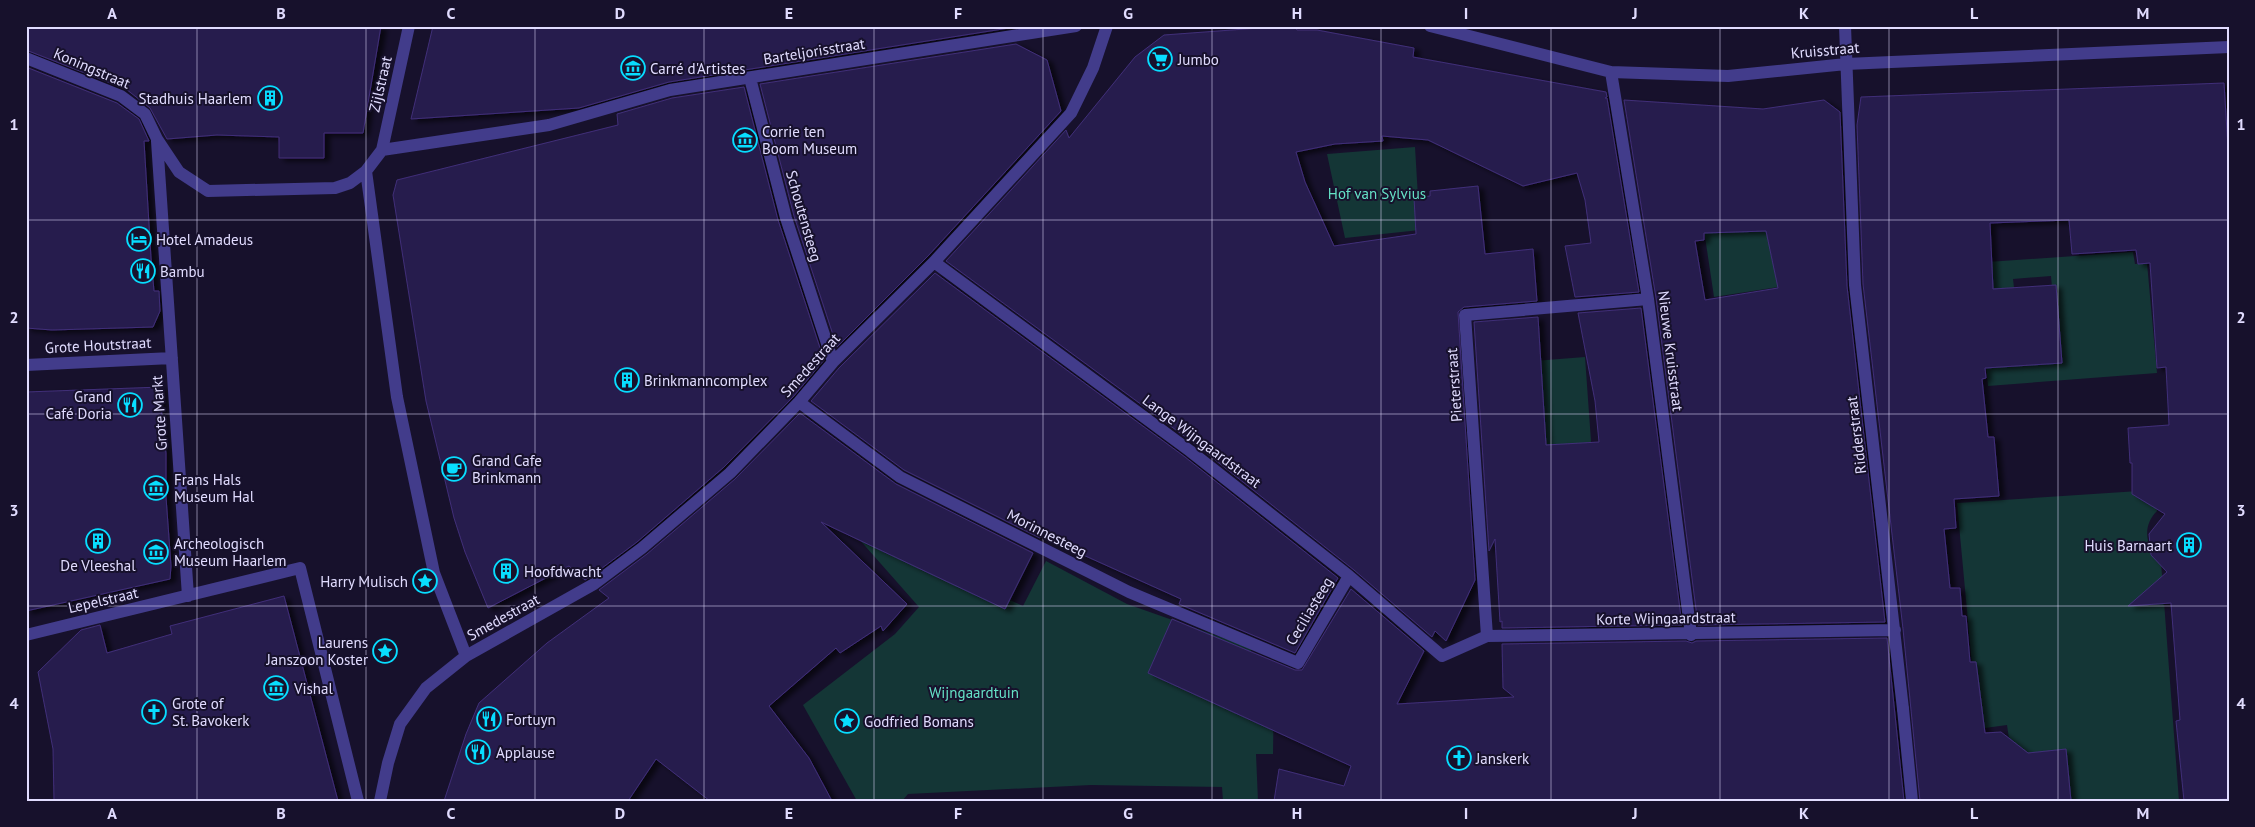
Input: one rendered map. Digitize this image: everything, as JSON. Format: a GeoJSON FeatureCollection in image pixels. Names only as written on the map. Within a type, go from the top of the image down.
{"type":"FeatureCollection","features":[{"type":"Feature","properties":{"kind":"street","name":"Zijlstraat"},"geometry":{"type":"LineString","coordinates":[[382,150],[409,26]]}},
{"type":"Feature","properties":{"kind":"street","name":"Barteljorisstraat"},"geometry":{"type":"LineString","coordinates":[[382,150],[549,125],[670,90],[1076,26]]}},
{"type":"Feature","properties":{"kind":"street","name":"Smedestraat"},"geometry":{"type":"LineString","coordinates":[[466,656],[594,584],[635,553],[730,472],[799,402],[833,362],[934,262],[1071,113],[1092,68],[1107,26]]}},
{"type":"Feature","properties":{"kind":"street","name":"Kruisstraat"},"geometry":{"type":"LineString","coordinates":[[1430,26],[1611,72],[1728,76],[1846,64],[2229,47]]}},
{"type":"Feature","properties":{"kind":"street","name":"Ridderstraat"},"geometry":{"type":"LineString","coordinates":[[1845,26],[1855,285],[1895,630],[1912,801]]}},
{"type":"Feature","properties":{"kind":"street","name":"Koningstraat"},"geometry":{"type":"LineString","coordinates":[[26,58],[121,96],[144,114],[157,139]]}},
{"type":"Feature","properties":{"kind":"street","name":"Nieuwe Kruisstraat"},"geometry":{"type":"LineString","coordinates":[[1611,72],[1648,299],[1691,635]]}},
{"type":"Feature","properties":{"kind":"street","name":"Schoutensteeg"},"geometry":{"type":"LineString","coordinates":[[750,78],[786,218],[833,362]]}},
{"type":"Feature","properties":{"kind":"street"},"geometry":{"type":"LineString","coordinates":[[157,139],[179,172],[208,191],[335,188],[350,183],[366,171],[382,150]]}},
{"type":"Feature","properties":{"kind":"street","name":"Grote Markt"},"geometry":{"type":"LineString","coordinates":[[157,139],[188,596]]}},
{"type":"Feature","properties":{"kind":"street"},"geometry":{"type":"LineString","coordinates":[[366,171],[399,407],[434,573],[466,656],[426,688],[400,724],[388,763],[380,801]]}},
{"type":"Feature","properties":{"kind":"street","name":"Lange Wijngaardstraat"},"geometry":{"type":"LineString","coordinates":[[934,262],[1190,451],[1349,576],[1442,656]]}},
{"type":"Feature","properties":{"kind":"street","name":"Pieterstraat"},"geometry":{"type":"LineString","coordinates":[[1487,636],[1466,315],[1648,299]]}},
{"type":"Feature","properties":{"kind":"street","name":"Grote Houtstraat"},"geometry":{"type":"LineString","coordinates":[[26,365],[172,358]]}},
{"type":"Feature","properties":{"kind":"street","name":"Morinnesteeg"},"geometry":{"type":"LineString","coordinates":[[799,402],[900,477],[1129,592],[1298,663]]}},
{"type":"Feature","properties":{"kind":"street"},"geometry":{"type":"LineString","coordinates":[[188,596],[300,568],[358,801]]}},
{"type":"Feature","properties":{"kind":"street","name":"Ceciliasteeg"},"geometry":{"type":"LineString","coordinates":[[1298,663],[1349,576]]}},
{"type":"Feature","properties":{"kind":"street","name":"Lepelstraat"},"geometry":{"type":"LineString","coordinates":[[26,635],[188,596]]}},
{"type":"Feature","properties":{"kind":"street","name":"Korte Wijngaardstraat"},"geometry":{"type":"LineString","coordinates":[[1442,656],[1487,636],[1691,635],[1895,630]]}},
{"type":"Feature","properties":{"kind":"green space","name":"Hof van Sylvius"},"geometry":{"type":"Polygon","coordinates":[[[1415,147],[1420,230],[1345,238],[1327,154],[1415,147]]]}},
{"type":"Feature","properties":{"kind":"green space"},"geometry":{"type":"Polygon","coordinates":[[[1702,217],[1775,222],[1785,286],[1714,297],[1702,217]]]}},
{"type":"Feature","properties":{"kind":"green space"},"geometry":{"type":"Polygon","coordinates":[[[2133,252],[2135,264],[2147,263],[2157,373],[1988,386],[1986,364],[2058,357],[2051,276],[2013,279],[2014,288],[1979,292],[1973,263],[2133,252]]]}},
{"type":"Feature","properties":{"kind":"green space"},"geometry":{"type":"Polygon","coordinates":[[[1585,357],[1592,455],[1559,573],[1534,361],[1585,357]]]}},
{"type":"Feature","properties":{"kind":"green space"},"geometry":{"type":"Polygon","coordinates":[[[2154,490],[2157,511],[2149,524],[2147,537],[2152,550],[2161,562],[2179,801],[2018,801],[2007,725],[1978,729],[1957,503],[2154,490]]]}},
{"type":"Feature","properties":{"kind":"green space","name":"Wijngaardtuin"},"geometry":{"type":"Polygon","coordinates":[[[828,504],[938,567],[1023,606],[1046,561],[1127,604],[1252,648],[1245,669],[1274,684],[1273,754],[1256,754],[1258,801],[1223,801],[1222,787],[1091,785],[908,794],[902,801],[857,801],[803,705],[895,634],[919,607],[828,504]]]}},
{"type":"Feature","properties":{"kind":"building","name":"Stadhuis Haarlem"},"geometry":{"type":"Polygon","coordinates":[[[26,26],[381,26],[363,133],[324,133],[324,158],[279,158],[279,137],[217,135],[167,139],[150,108],[126,89],[26,50],[26,26]]]}},
{"type":"Feature","properties":{"kind":"building"},"geometry":{"type":"Polygon","coordinates":[[[433,26],[1009,26],[1009,28],[669,82],[579,108],[411,119],[433,26]]]}},
{"type":"Feature","properties":{"kind":"building"},"geometry":{"type":"Polygon","coordinates":[[[1295,27],[1297,30],[1317,30],[1414,48],[1413,57],[1606,92],[1607,97],[1605,98],[1607,98],[1639,292],[1575,297],[1565,246],[1591,243],[1585,200],[1577,173],[1523,186],[1428,140],[1382,136],[1383,141],[1335,144],[1296,152],[1305,182],[1334,246],[1416,234],[1414,198],[1430,196],[1430,191],[1478,186],[1485,254],[1533,249],[1537,301],[1464,307],[1458,312],[1475,580],[1446,641],[1435,631],[1432,637],[1354,570],[1195,444],[946,261],[1066,130],[1069,138],[1135,57],[1164,35],[1295,27]]]}},
{"type":"Feature","properties":{"kind":"building"},"geometry":{"type":"Polygon","coordinates":[[[1016,44],[1047,60],[1061,111],[928,256],[837,347],[794,216],[760,84],[1016,44]]]}},
{"type":"Feature","properties":{"kind":"building"},"geometry":{"type":"Polygon","coordinates":[[[26,67],[117,103],[139,119],[149,141],[144,141],[151,258],[154,291],[159,291],[160,311],[153,327],[52,330],[26,328],[26,67]]]}},
{"type":"Feature","properties":{"kind":"building"},"geometry":{"type":"Polygon","coordinates":[[[2224,83],[2229,164],[2229,799],[2184,801],[2176,721],[2180,720],[2171,603],[2128,606],[2167,572],[2151,555],[2149,534],[2165,514],[2132,494],[2132,463],[2130,463],[2128,428],[2169,425],[2166,367],[2157,368],[2150,263],[2138,264],[2136,250],[2072,254],[2069,220],[1990,223],[1993,289],[2056,285],[2062,363],[1985,368],[1986,378],[1982,379],[1988,437],[1994,437],[1999,496],[1954,499],[1956,528],[1944,529],[1950,588],[1960,588],[1962,616],[1966,616],[1970,662],[1976,662],[1985,733],[2001,732],[2028,753],[2066,749],[2071,801],[1920,801],[1903,629],[1863,284],[1857,125],[1861,97],[2224,83]]]}},
{"type":"Feature","properties":{"kind":"building","name":"Brinkmanncomplex"},"geometry":{"type":"Polygon","coordinates":[[[744,87],[778,220],[824,360],[793,397],[724,467],[637,542],[590,577],[585,580],[569,566],[488,608],[465,552],[454,518],[426,401],[393,195],[397,180],[618,125],[617,114],[672,98],[744,87]]]}},
{"type":"Feature","properties":{"kind":"building"},"geometry":{"type":"Polygon","coordinates":[[[1624,100],[1763,109],[1824,100],[1840,112],[1847,286],[1885,622],[1698,625],[1656,298],[1624,100]],[[1766,231],[1704,233],[1704,240],[1695,241],[1705,300],[1778,288],[1766,231]]]}},
{"type":"Feature","properties":{"kind":"building"},"geometry":{"type":"Polygon","coordinates":[[[935,273],[1185,457],[1338,578],[1295,653],[1179,604],[1181,599],[1041,536],[1040,538],[904,470],[811,401],[839,368],[935,273]]]}},
{"type":"Feature","properties":{"kind":"building"},"geometry":{"type":"Polygon","coordinates":[[[1641,308],[1682,625],[1502,628],[1502,621],[1500,622],[1495,539],[1489,551],[1474,322],[1538,317],[1546,445],[1599,442],[1595,401],[1578,313],[1641,308]]]}},
{"type":"Feature","properties":{"kind":"building"},"geometry":{"type":"Polygon","coordinates":[[[161,387],[162,428],[166,453],[170,579],[26,611],[26,392],[161,387]]]}},
{"type":"Feature","properties":{"kind":"building"},"geometry":{"type":"Polygon","coordinates":[[[800,413],[896,484],[1033,553],[1005,609],[821,522],[907,604],[883,631],[881,626],[840,653],[836,648],[769,706],[809,758],[832,801],[710,801],[656,759],[628,801],[444,801],[466,734],[479,703],[547,643],[609,598],[599,590],[647,554],[735,479],[800,413]]]}},
{"type":"Feature","properties":{"kind":"building"},"geometry":{"type":"Polygon","coordinates":[[[1351,589],[1424,651],[1397,704],[1514,697],[1503,688],[1502,644],[1686,641],[1692,643],[1696,641],[1887,638],[1904,801],[1274,801],[1279,769],[1344,786],[1351,766],[1148,673],[1172,619],[1295,670],[1302,670],[1351,589]]]}},
{"type":"Feature","properties":{"kind":"building","name":"Grote of St. Bavokerk"},"geometry":{"type":"Polygon","coordinates":[[[284,596],[338,801],[54,801],[53,749],[38,672],[81,630],[100,625],[107,653],[172,634],[170,626],[284,596]]]}},
{"type":"Feature","properties":{"kind":"place","name":"Jumbo"},"geometry":{"type":"Point","coordinates":[1160,59]}},
{"type":"Feature","properties":{"kind":"place","name":"Carré d'Artistes"},"geometry":{"type":"Point","coordinates":[633,68]}},
{"type":"Feature","properties":{"kind":"place","name":"Stadhuis Haarlem"},"geometry":{"type":"Point","coordinates":[270,98]}},
{"type":"Feature","properties":{"kind":"place","name":"Corrie ten Boom Museum"},"geometry":{"type":"Point","coordinates":[745,140]}},
{"type":"Feature","properties":{"kind":"place","name":"Hotel Amadeus"},"geometry":{"type":"Point","coordinates":[139,239]}},
{"type":"Feature","properties":{"kind":"place","name":"Bambu"},"geometry":{"type":"Point","coordinates":[143,271]}},
{"type":"Feature","properties":{"kind":"place","name":"Brinkmanncomplex"},"geometry":{"type":"Point","coordinates":[627,380]}},
{"type":"Feature","properties":{"kind":"place","name":"Grand Café Doria"},"geometry":{"type":"Point","coordinates":[130,405]}},
{"type":"Feature","properties":{"kind":"place","name":"Grand Cafe Brinkmann"},"geometry":{"type":"Point","coordinates":[454,469]}},
{"type":"Feature","properties":{"kind":"place","name":"Frans Hals Museum Hal"},"geometry":{"type":"Point","coordinates":[156,488]}},
{"type":"Feature","properties":{"kind":"place","name":"De Vleeshal"},"geometry":{"type":"Point","coordinates":[98,541]}},
{"type":"Feature","properties":{"kind":"place","name":"Huis Barnaart"},"geometry":{"type":"Point","coordinates":[2189,545]}},
{"type":"Feature","properties":{"kind":"place","name":"Archeologisch Museum Haarlem"},"geometry":{"type":"Point","coordinates":[156,552]}},
{"type":"Feature","properties":{"kind":"place","name":"Hoofdwacht"},"geometry":{"type":"Point","coordinates":[506,571]}},
{"type":"Feature","properties":{"kind":"place","name":"Harry Mulisch"},"geometry":{"type":"Point","coordinates":[425,581]}},
{"type":"Feature","properties":{"kind":"place","name":"Laurens Janszoon Koster"},"geometry":{"type":"Point","coordinates":[385,651]}},
{"type":"Feature","properties":{"kind":"place","name":"Vishal"},"geometry":{"type":"Point","coordinates":[276,688]}},
{"type":"Feature","properties":{"kind":"place","name":"Grote of St. Bavokerk"},"geometry":{"type":"Point","coordinates":[154,712]}},
{"type":"Feature","properties":{"kind":"place","name":"Fortuyn"},"geometry":{"type":"Point","coordinates":[489,719]}},
{"type":"Feature","properties":{"kind":"place","name":"Godfried Bomans"},"geometry":{"type":"Point","coordinates":[847,721]}},
{"type":"Feature","properties":{"kind":"place","name":"Applause"},"geometry":{"type":"Point","coordinates":[478,752]}},
{"type":"Feature","properties":{"kind":"place","name":"Janskerk"},"geometry":{"type":"Point","coordinates":[1459,758]}}]}
